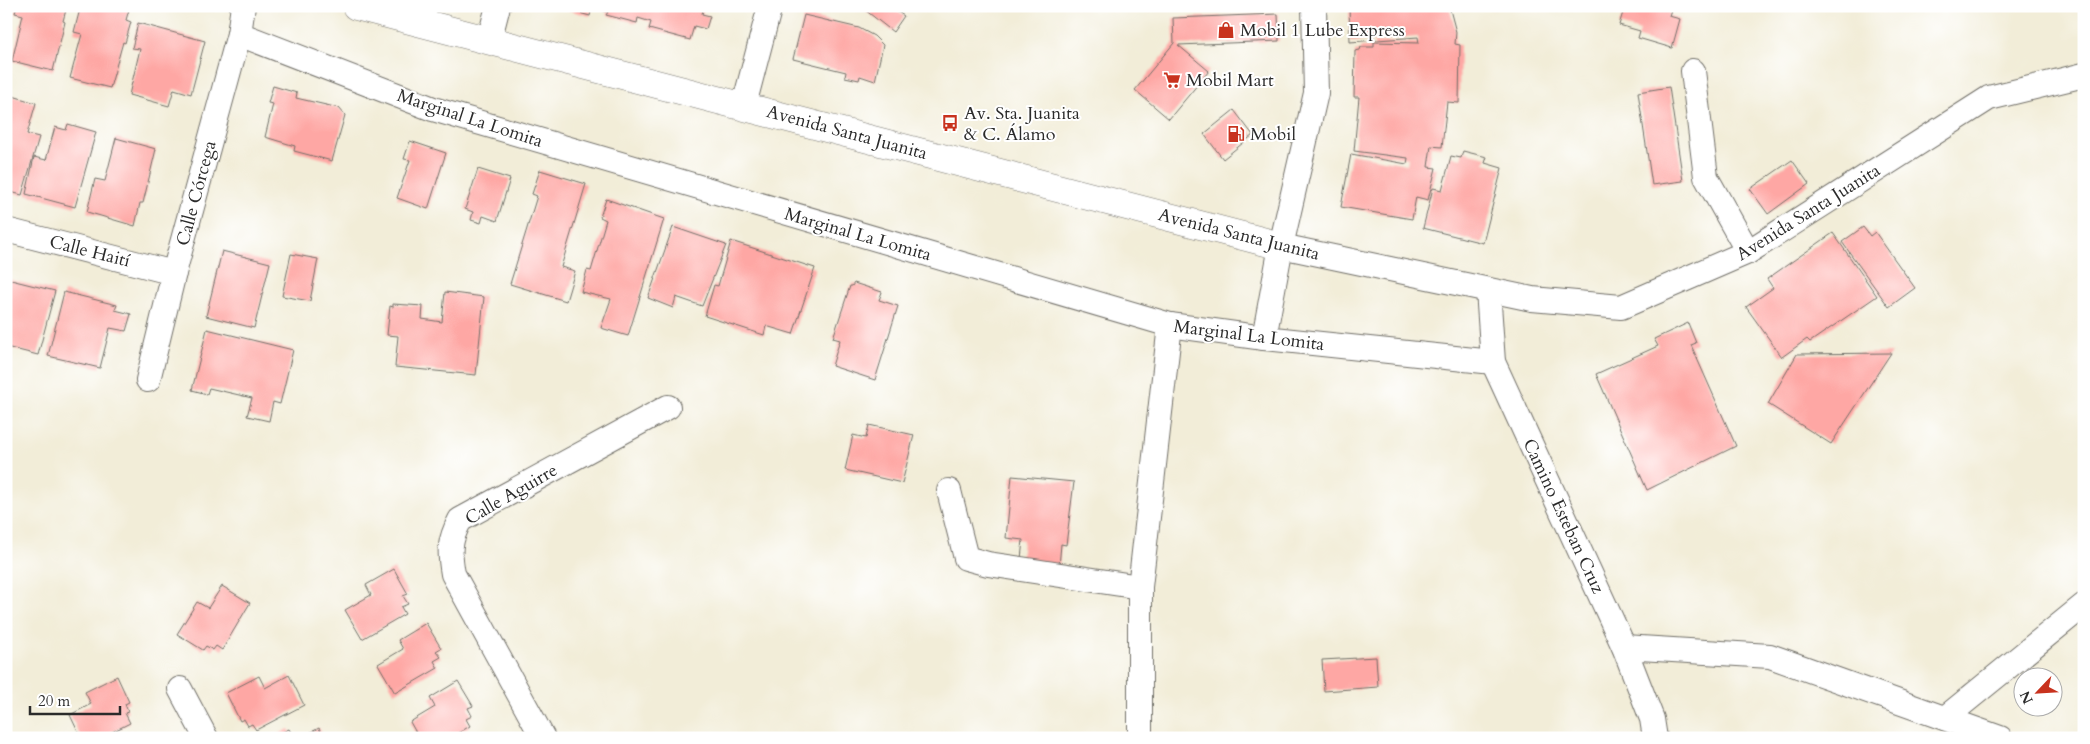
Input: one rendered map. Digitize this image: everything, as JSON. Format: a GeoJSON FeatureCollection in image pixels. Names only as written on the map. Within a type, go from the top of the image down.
{"type":"FeatureCollection","features":[{"type":"Feature","properties":{"kind":"street","name":"Calle Córcega"},"geometry":{"type":"LineString","coordinates":[[148,380],[174,273],[239,34],[243,6]]}},
{"type":"Feature","properties":{"kind":"street","name":"Avenida Santa Juanita"},"geometry":{"type":"LineString","coordinates":[[356,6],[1281,246],[1532,300],[1621,307],[1748,252],[1989,98],[2084,74]]}},
{"type":"Feature","properties":{"kind":"street"},"geometry":{"type":"LineString","coordinates":[[489,41],[498,6]]}},
{"type":"Feature","properties":{"kind":"street"},"geometry":{"type":"LineString","coordinates":[[744,106],[770,6]]}},
{"type":"Feature","properties":{"kind":"street"},"geometry":{"type":"LineString","coordinates":[[1264,338],[1281,246],[1316,92],[1314,6]]}},
{"type":"Feature","properties":{"kind":"street","name":"Marginal La Lomita"},"geometry":{"type":"LineString","coordinates":[[239,34],[433,109],[1170,325],[1264,338],[1493,362]]}},
{"type":"Feature","properties":{"kind":"street"},"geometry":{"type":"LineString","coordinates":[[1693,71],[1706,177],[1748,252]]}},
{"type":"Feature","properties":{"kind":"street","name":"Calle Haití"},"geometry":{"type":"LineString","coordinates":[[6,230],[174,273]]}},
{"type":"Feature","properties":{"kind":"street","name":"Camino Esteban Cruz"},"geometry":{"type":"LineString","coordinates":[[1488,290],[1493,362],[1624,647],[1652,719],[1655,738]]}},
{"type":"Feature","properties":{"kind":"street"},"geometry":{"type":"LineString","coordinates":[[1140,738],[1140,587],[1170,325]]}},
{"type":"Feature","properties":{"kind":"street","name":"Calle Aguirre"},"geometry":{"type":"LineString","coordinates":[[543,738],[453,574],[450,554],[452,535],[460,520],[668,406]]}},
{"type":"Feature","properties":{"kind":"street"},"geometry":{"type":"LineString","coordinates":[[949,491],[966,558],[988,564],[1140,587]]}},
{"type":"Feature","properties":{"kind":"street"},"geometry":{"type":"LineString","coordinates":[[1945,718],[2084,604]]}},
{"type":"Feature","properties":{"kind":"street"},"geometry":{"type":"LineString","coordinates":[[1624,647],[1770,656],[2000,738]]}},
{"type":"Feature","properties":{"kind":"street"},"geometry":{"type":"LineString","coordinates":[[180,689],[206,738]]}},
{"type":"Feature","properties":{"kind":"building"},"geometry":{"type":"Polygon","coordinates":[[[17,6],[67,6],[53,71],[12,61],[23,15],[15,13],[17,6]]]}},
{"type":"Feature","properties":{"kind":"building"},"geometry":{"type":"Polygon","coordinates":[[[79,6],[130,6],[126,20],[131,22],[125,43],[123,42],[110,88],[70,78],[82,34],[74,32],[80,9],[79,6]]]}},
{"type":"Feature","properties":{"kind":"building"},"geometry":{"type":"Polygon","coordinates":[[[554,6],[704,6],[702,14],[710,16],[706,29],[694,26],[690,40],[649,29],[651,22],[638,18],[637,23],[606,15],[608,12],[592,7],[590,16],[554,6]]]}},
{"type":"Feature","properties":{"kind":"building"},"geometry":{"type":"Polygon","coordinates":[[[860,6],[893,6],[892,8],[904,16],[893,32],[860,6]]]}},
{"type":"Feature","properties":{"kind":"building"},"geometry":{"type":"Polygon","coordinates":[[[1349,6],[1449,6],[1456,32],[1455,44],[1460,45],[1459,103],[1447,102],[1442,147],[1431,146],[1428,167],[1436,168],[1428,200],[1416,197],[1412,219],[1341,207],[1351,154],[1407,164],[1408,158],[1354,151],[1359,97],[1354,97],[1355,51],[1360,50],[1361,47],[1374,47],[1374,42],[1419,43],[1418,37],[1350,42],[1349,6]]]}},
{"type":"Feature","properties":{"kind":"building"},"geometry":{"type":"Polygon","coordinates":[[[1625,6],[1672,6],[1669,16],[1680,19],[1672,48],[1638,38],[1640,31],[1619,25],[1625,6]]]}},
{"type":"Feature","properties":{"kind":"building"},"geometry":{"type":"Polygon","coordinates":[[[1278,14],[1279,41],[1178,45],[1209,71],[1169,119],[1135,90],[1174,43],[1173,18],[1278,14]]]}},
{"type":"Feature","properties":{"kind":"building"},"geometry":{"type":"Polygon","coordinates":[[[804,15],[859,28],[874,36],[883,45],[875,81],[860,76],[859,80],[845,77],[846,72],[793,59],[804,15]]]}},
{"type":"Feature","properties":{"kind":"building"},"geometry":{"type":"Polygon","coordinates":[[[138,23],[205,41],[191,94],[174,89],[169,106],[129,95],[140,49],[132,48],[138,23]]]}},
{"type":"Feature","properties":{"kind":"building"},"geometry":{"type":"Polygon","coordinates":[[[273,86],[297,93],[296,98],[339,108],[345,115],[332,161],[294,151],[295,146],[265,137],[273,104],[268,103],[273,86]]]}},
{"type":"Feature","properties":{"kind":"building"},"geometry":{"type":"Polygon","coordinates":[[[1669,87],[1683,181],[1652,185],[1638,92],[1669,87]]]}},
{"type":"Feature","properties":{"kind":"building"},"geometry":{"type":"Polygon","coordinates":[[[6,94],[36,103],[27,134],[39,137],[22,195],[6,191],[6,94]]]}},
{"type":"Feature","properties":{"kind":"building"},"geometry":{"type":"Polygon","coordinates":[[[1234,110],[1253,135],[1223,159],[1204,134],[1234,110]]]}},
{"type":"Feature","properties":{"kind":"building"},"geometry":{"type":"Polygon","coordinates":[[[68,124],[96,132],[75,207],[26,194],[34,157],[46,160],[55,127],[66,130],[68,124]]]}},
{"type":"Feature","properties":{"kind":"building"},"geometry":{"type":"Polygon","coordinates":[[[116,138],[156,149],[143,203],[140,203],[135,226],[87,212],[95,179],[105,181],[116,138]]]}},
{"type":"Feature","properties":{"kind":"building"},"geometry":{"type":"Polygon","coordinates":[[[410,141],[446,153],[428,209],[397,198],[410,160],[404,159],[410,141]]]}},
{"type":"Feature","properties":{"kind":"building"},"geometry":{"type":"Polygon","coordinates":[[[1463,151],[1487,157],[1485,163],[1502,168],[1483,243],[1423,228],[1433,188],[1442,190],[1451,156],[1461,158],[1463,151]]]}},
{"type":"Feature","properties":{"kind":"building"},"geometry":{"type":"Polygon","coordinates":[[[1792,160],[1809,184],[1768,214],[1750,189],[1792,160]]]}},
{"type":"Feature","properties":{"kind":"building"},"geometry":{"type":"Polygon","coordinates":[[[478,169],[510,179],[497,221],[483,216],[481,223],[471,220],[473,212],[465,209],[478,169]]]}},
{"type":"Feature","properties":{"kind":"building"},"geometry":{"type":"Polygon","coordinates":[[[540,170],[586,184],[561,267],[575,271],[566,301],[510,284],[537,196],[532,194],[540,170]]]}},
{"type":"Feature","properties":{"kind":"building"},"geometry":{"type":"Polygon","coordinates":[[[606,199],[664,219],[628,336],[601,328],[611,299],[581,292],[587,270],[591,271],[606,220],[600,217],[606,199]]]}},
{"type":"Feature","properties":{"kind":"building"},"geometry":{"type":"Polygon","coordinates":[[[673,227],[726,245],[702,306],[676,297],[673,308],[648,298],[673,227]]]}},
{"type":"Feature","properties":{"kind":"building"},"geometry":{"type":"Polygon","coordinates":[[[1863,227],[1870,236],[1875,232],[1915,288],[1889,307],[1842,242],[1863,227]]]}},
{"type":"Feature","properties":{"kind":"building"},"geometry":{"type":"Polygon","coordinates":[[[1833,233],[1877,296],[1810,342],[1807,339],[1782,357],[1746,307],[1773,288],[1767,279],[1833,233]]]}},
{"type":"Feature","properties":{"kind":"building"},"geometry":{"type":"Polygon","coordinates":[[[731,241],[815,268],[793,334],[766,326],[764,335],[705,316],[714,285],[718,286],[731,241]]]}},
{"type":"Feature","properties":{"kind":"building"},"geometry":{"type":"Polygon","coordinates":[[[222,251],[270,263],[254,328],[206,316],[222,251]]]}},
{"type":"Feature","properties":{"kind":"building"},"geometry":{"type":"Polygon","coordinates":[[[291,254],[318,259],[310,301],[282,296],[291,254]]]}},
{"type":"Feature","properties":{"kind":"building"},"geometry":{"type":"Polygon","coordinates":[[[7,279],[55,291],[38,355],[6,347],[7,279]]]}},
{"type":"Feature","properties":{"kind":"building"},"geometry":{"type":"Polygon","coordinates":[[[854,283],[882,292],[879,300],[898,306],[875,380],[832,366],[840,340],[833,338],[850,286],[854,283]]]}},
{"type":"Feature","properties":{"kind":"building"},"geometry":{"type":"Polygon","coordinates":[[[64,292],[117,305],[115,310],[131,314],[126,331],[110,328],[100,368],[48,356],[64,292]]]}},
{"type":"Feature","properties":{"kind":"building"},"geometry":{"type":"Polygon","coordinates":[[[445,292],[484,297],[476,375],[395,367],[398,336],[387,335],[390,306],[393,307],[393,304],[423,306],[422,319],[442,322],[445,292]]]}},
{"type":"Feature","properties":{"kind":"building"},"geometry":{"type":"Polygon","coordinates":[[[1688,323],[1696,343],[1691,345],[1736,446],[1647,490],[1596,374],[1658,346],[1654,339],[1688,323]]]}},
{"type":"Feature","properties":{"kind":"building"},"geometry":{"type":"Polygon","coordinates":[[[207,329],[293,350],[280,404],[273,402],[269,421],[247,416],[252,398],[209,388],[207,394],[192,390],[207,329]]]}},
{"type":"Feature","properties":{"kind":"building"},"geometry":{"type":"Polygon","coordinates":[[[1891,353],[1831,444],[1768,404],[1797,354],[1891,353]]]}},
{"type":"Feature","properties":{"kind":"building"},"geometry":{"type":"Polygon","coordinates":[[[869,425],[914,435],[902,483],[845,470],[853,435],[866,438],[869,425]]]}},
{"type":"Feature","properties":{"kind":"building"},"geometry":{"type":"Polygon","coordinates":[[[1012,476],[1074,482],[1066,545],[1061,544],[1059,567],[1021,559],[1023,540],[1006,538],[1012,476]]]}},
{"type":"Feature","properties":{"kind":"building"},"geometry":{"type":"Polygon","coordinates":[[[394,569],[408,594],[403,596],[408,604],[401,607],[405,614],[362,639],[345,610],[371,595],[366,585],[394,569]]]}},
{"type":"Feature","properties":{"kind":"building"},"geometry":{"type":"Polygon","coordinates":[[[222,586],[250,603],[222,650],[216,646],[213,650],[206,646],[203,650],[177,634],[197,602],[208,608],[222,586]]]}},
{"type":"Feature","properties":{"kind":"building"},"geometry":{"type":"Polygon","coordinates":[[[426,623],[441,648],[436,651],[441,657],[434,661],[438,668],[395,693],[378,664],[403,649],[398,640],[426,623]]]}},
{"type":"Feature","properties":{"kind":"building"},"geometry":{"type":"Polygon","coordinates":[[[1376,657],[1378,687],[1324,691],[1322,660],[1376,657]]]}},
{"type":"Feature","properties":{"kind":"building"},"geometry":{"type":"Polygon","coordinates":[[[289,675],[304,705],[256,730],[252,724],[248,726],[244,719],[240,721],[226,693],[259,676],[265,688],[289,675]]]}},
{"type":"Feature","properties":{"kind":"building"},"geometry":{"type":"Polygon","coordinates":[[[117,676],[129,702],[125,704],[128,712],[125,713],[130,723],[100,738],[81,738],[70,715],[91,704],[85,692],[117,676]]]}},
{"type":"Feature","properties":{"kind":"building"},"geometry":{"type":"Polygon","coordinates":[[[458,681],[473,706],[468,708],[472,716],[466,719],[470,726],[450,738],[419,738],[410,722],[435,707],[430,698],[458,681]]]}},
{"type":"Feature","properties":{"kind":"building"},"geometry":{"type":"Polygon","coordinates":[[[319,728],[324,738],[300,738],[319,728]]]}},
{"type":"Feature","properties":{"kind":"building"},"geometry":{"type":"Polygon","coordinates":[[[289,729],[294,738],[271,738],[289,729]]]}},
{"type":"Feature","properties":{"kind":"place","name":"Mobil 1 Lube Express"},"geometry":{"type":"Point","coordinates":[1226,30]}},
{"type":"Feature","properties":{"kind":"place","name":"Mobil Mart"},"geometry":{"type":"Point","coordinates":[1172,80]}},
{"type":"Feature","properties":{"kind":"place","name":"Av. Sta. Juanita & C. Álamo"},"geometry":{"type":"Point","coordinates":[950,123]}},
{"type":"Feature","properties":{"kind":"place","name":"Mobil"},"geometry":{"type":"Point","coordinates":[1236,134]}}]}
